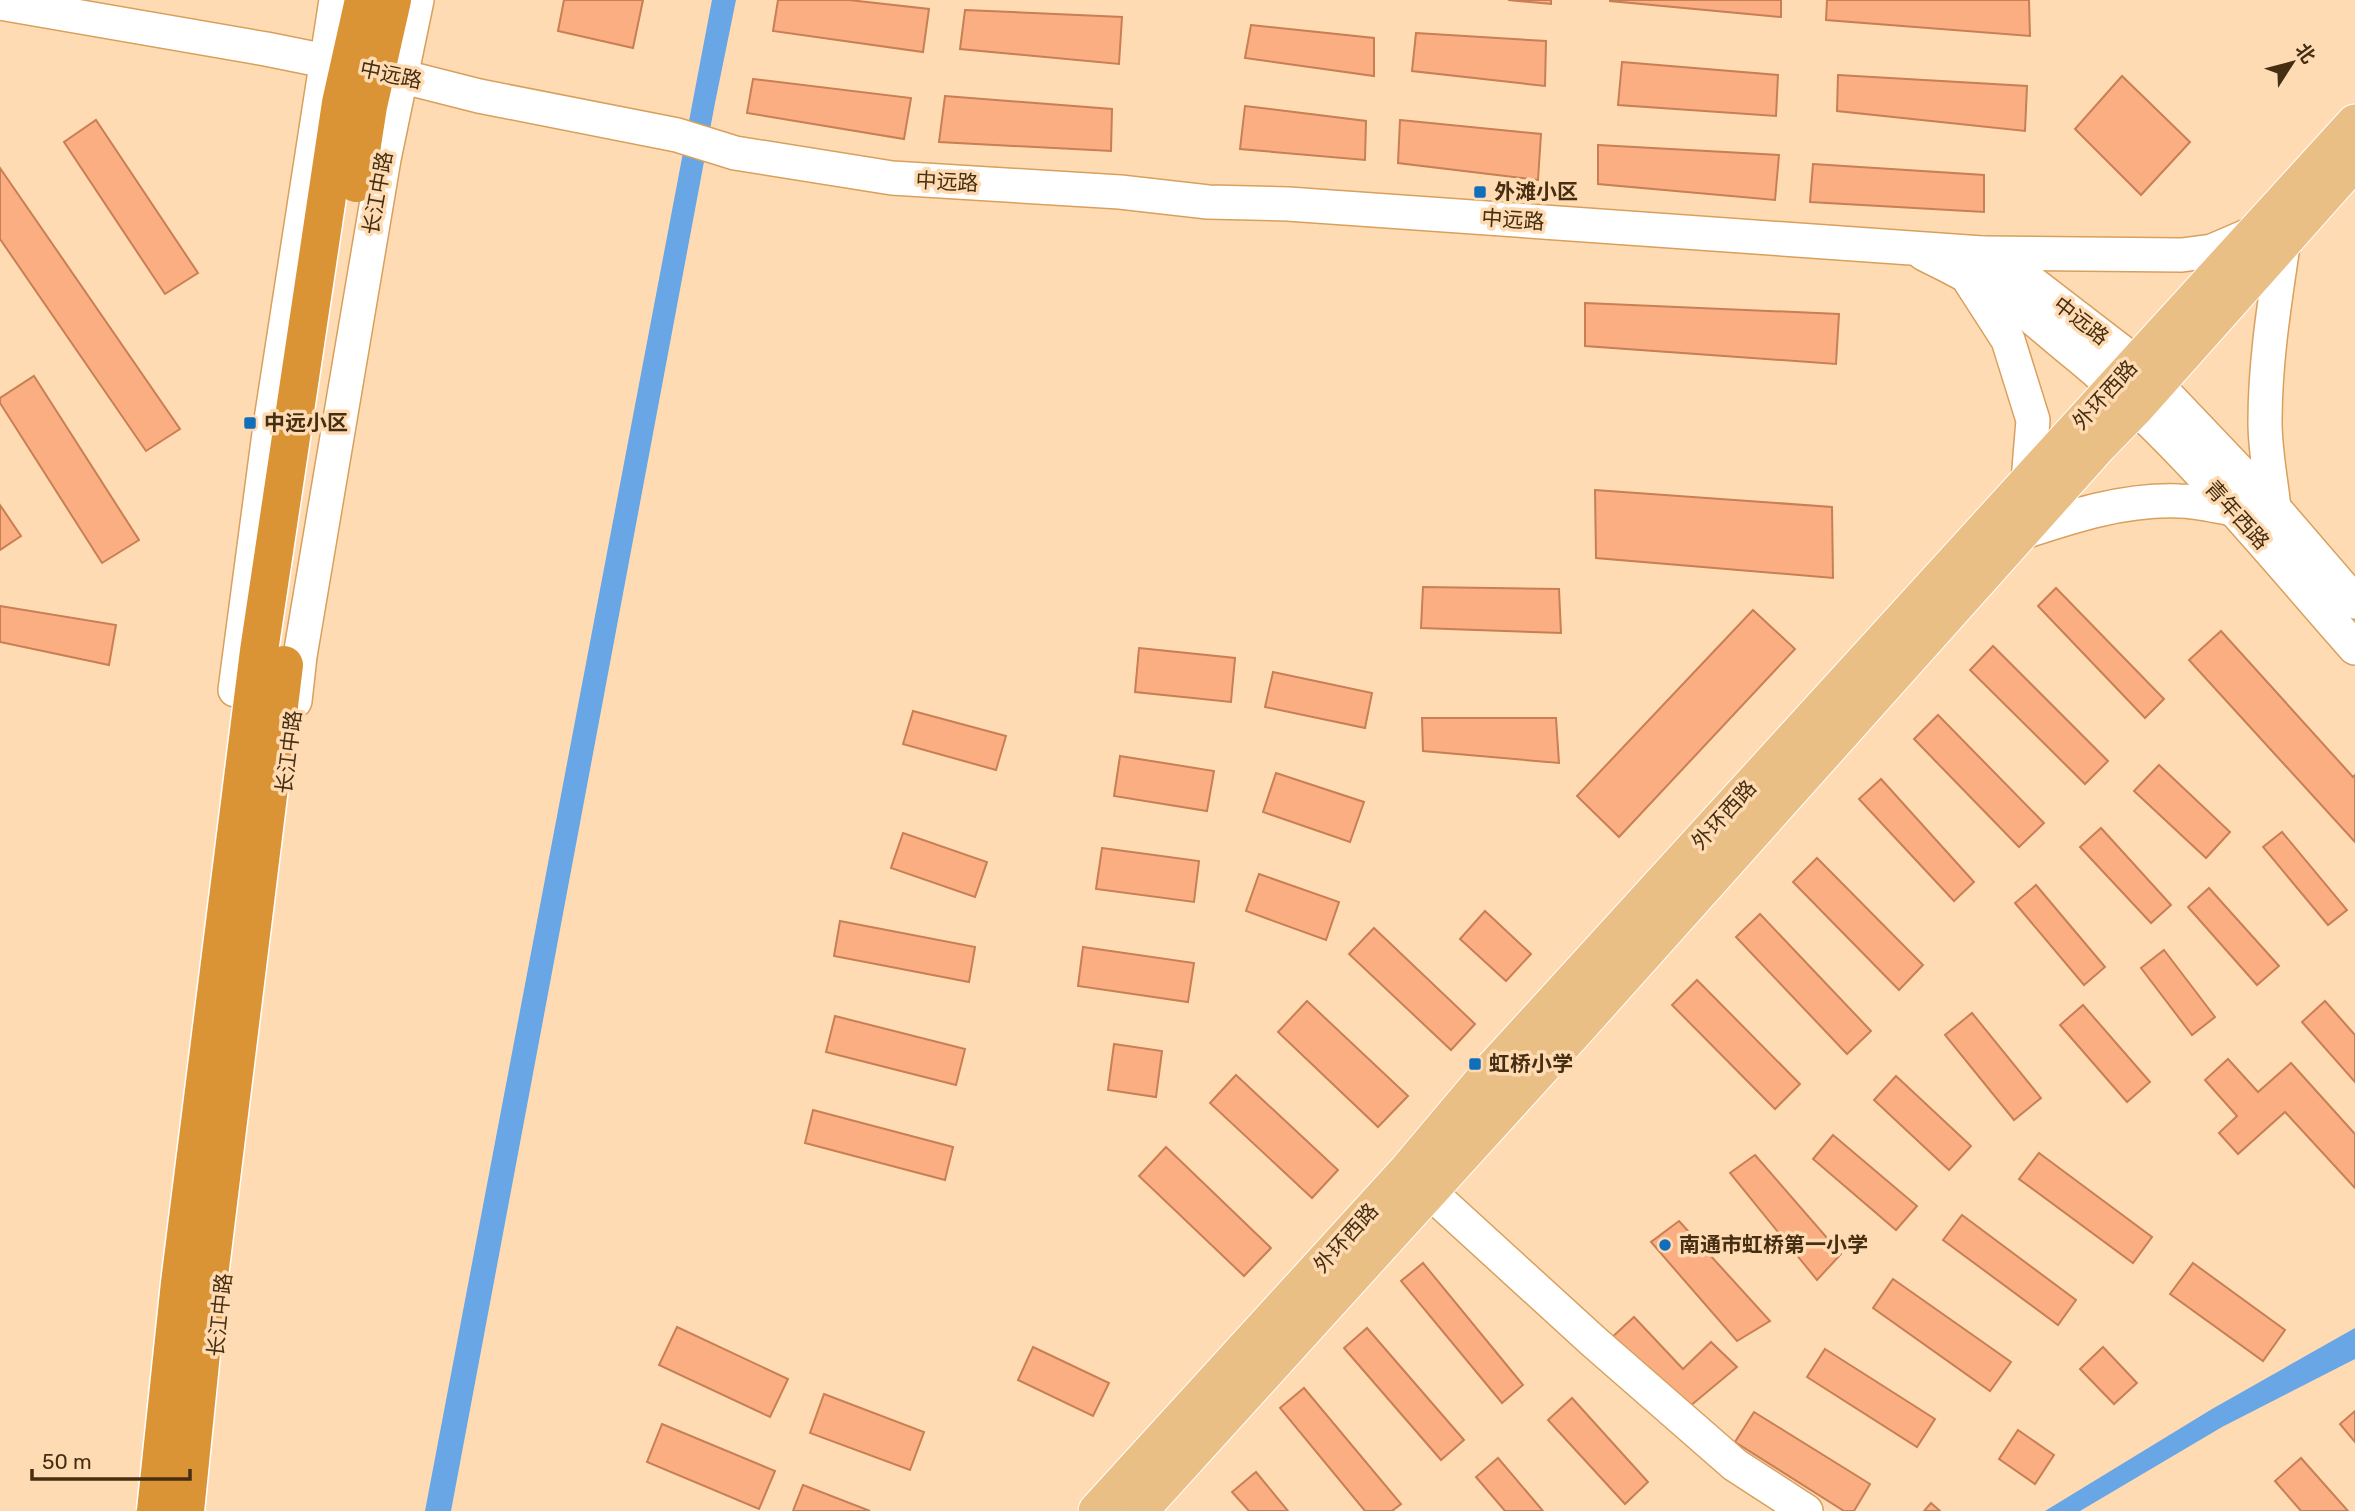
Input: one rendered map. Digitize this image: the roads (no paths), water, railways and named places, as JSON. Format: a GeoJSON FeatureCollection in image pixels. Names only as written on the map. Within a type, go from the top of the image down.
{"type":"FeatureCollection","features":[{"type":"Feature","properties":{"kind":"highway","name":"长江中路"},"geometry":{"type":"LineString","coordinates":[[156,1511],[181,1270],[259,651],[341,103],[364,0]]}},
{"type":"Feature","properties":{"kind":"highway","name":"长江中路"},"geometry":{"type":"LineString","coordinates":[[185,1511],[208,1284],[285,649],[368,106],[391,0]]}},
{"type":"Feature","properties":{"kind":"main road"},"geometry":{"type":"LineString","coordinates":[[142,1511],[164,1282],[239,653],[270,426],[336,0]]}},
{"type":"Feature","properties":{"kind":"main road","name":"长江中路"},"geometry":{"type":"LineString","coordinates":[[200,1511],[223,1288],[300,656],[384,159],[417,0]]}},
{"type":"Feature","properties":{"kind":"main road","name":"中远路"},"geometry":{"type":"LineString","coordinates":[[0,3],[266,49],[400,76],[479,96],[677,135],[735,153],[892,178],[1120,192],[1208,202],[1302,205],[1909,247],[2031,282],[2136,384]]}},
{"type":"Feature","properties":{"kind":"main road","name":"外环西路"},"geometry":{"type":"LineString","coordinates":[[1139,1511],[1417,1180],[1492,1070],[2028,481],[2136,384],[2269,236],[2355,123]]}},
{"type":"Feature","properties":{"kind":"main road","name":"外环西路"},"geometry":{"type":"LineString","coordinates":[[2269,236],[2355,161]]}},
{"type":"Feature","properties":{"kind":"main road"},"geometry":{"type":"LineString","coordinates":[[2028,481],[2033,421],[2008,340],[1975,265],[2182,255],[2212,251],[2269,236],[2266,448],[2274,508]]}},
{"type":"Feature","properties":{"kind":"main road","name":"外环西路"},"geometry":{"type":"LineString","coordinates":[[1097,1511],[1417,1180],[1591,1012],[2099,445],[2136,384]]}},
{"type":"Feature","properties":{"kind":"main road","name":"青年西路"},"geometry":{"type":"LineString","coordinates":[[2136,384],[2274,508],[2355,602]]}},
{"type":"Feature","properties":{"kind":"main road","name":"青年西路"},"geometry":{"type":"LineString","coordinates":[[2136,384],[2232,509],[2355,648]]}},
{"type":"Feature","properties":{"kind":"main road"},"geometry":{"type":"LineString","coordinates":[[2021,533],[2096,509],[2138,503],[2180,500],[2232,509]]}},
{"type":"Feature","properties":{"kind":"main road"},"geometry":{"type":"LineString","coordinates":[[1417,1180],[1735,1465],[1806,1511]]}},
{"type":"Feature","properties":{"kind":"water"},"geometry":{"type":"Polygon","coordinates":[[[712,0],[736,0],[451,1511],[425,1511],[712,0]]]}},
{"type":"Feature","properties":{"kind":"water"},"geometry":{"type":"Polygon","coordinates":[[[2355,1328],[2355,1359],[2222,1427],[2080,1511],[2045,1511],[2212,1409],[2355,1328]]]}},
{"type":"Feature","properties":{"kind":"place","name":"外滩小区"},"geometry":{"type":"Point","coordinates":[1480,192]}},
{"type":"Feature","properties":{"kind":"place","name":"中远小区"},"geometry":{"type":"Point","coordinates":[250,423]}},
{"type":"Feature","properties":{"kind":"place","name":"虹桥小学"},"geometry":{"type":"Point","coordinates":[1475,1064]}},
{"type":"Feature","properties":{"kind":"place","name":"南通市虹桥第一小学"},"geometry":{"type":"Point","coordinates":[1665,1245]}}]}
